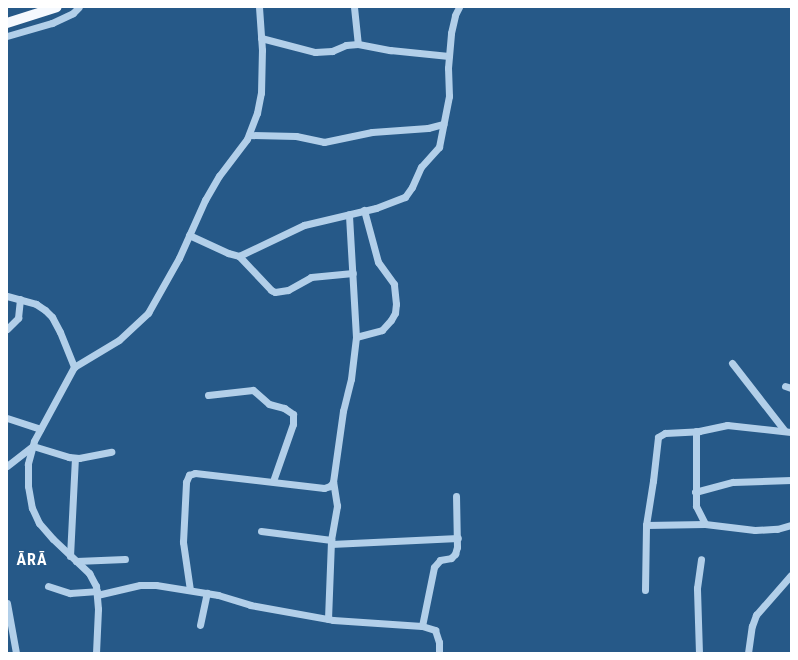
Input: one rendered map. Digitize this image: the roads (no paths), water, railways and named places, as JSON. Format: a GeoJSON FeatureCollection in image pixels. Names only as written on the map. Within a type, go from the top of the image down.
{"type":"FeatureCollection","features":[{"type":"Feature","properties":{"kind":"main road"},"geometry":{"type":"LineString","coordinates":[[7,23],[57,7]]}},
{"type":"Feature","properties":{"kind":"street"},"geometry":{"type":"LineString","coordinates":[[7,36],[52,23],[73,13],[79,7]]}},
{"type":"Feature","properties":{"kind":"street"},"geometry":{"type":"LineString","coordinates":[[96,653],[97,593],[89,573],[45,530],[32,508],[28,475],[32,446],[74,367],[119,340],[143,320],[156,300],[216,182],[249,135],[261,93],[261,38],[259,7]]}},
{"type":"Feature","properties":{"kind":"street"},"geometry":{"type":"LineString","coordinates":[[354,7],[358,44]]}},
{"type":"Feature","properties":{"kind":"street"},"geometry":{"type":"LineString","coordinates":[[239,256],[304,225],[400,200],[409,193],[421,167],[439,147],[449,96],[449,56],[452,24],[459,7]]}},
{"type":"Feature","properties":{"kind":"street"},"geometry":{"type":"LineString","coordinates":[[261,38],[315,52],[332,51],[346,44],[358,44],[390,50],[449,56]]}},
{"type":"Feature","properties":{"kind":"street"},"geometry":{"type":"LineString","coordinates":[[249,135],[290,135],[324,142],[372,132],[428,128],[443,124]]}},
{"type":"Feature","properties":{"kind":"street"},"geometry":{"type":"LineString","coordinates":[[356,337],[382,330],[391,320],[396,304],[394,284],[378,262],[364,210]]}},
{"type":"Feature","properties":{"kind":"street"},"geometry":{"type":"LineString","coordinates":[[328,619],[331,542],[337,506],[333,482],[343,411],[351,379],[356,337],[349,214]]}},
{"type":"Feature","properties":{"kind":"street"},"geometry":{"type":"LineString","coordinates":[[188,235],[228,253],[239,256],[271,290],[275,292],[288,290],[311,277],[353,273]]}},
{"type":"Feature","properties":{"kind":"street"},"geometry":{"type":"LineString","coordinates":[[7,296],[36,304],[52,317],[66,345],[74,367]]}},
{"type":"Feature","properties":{"kind":"street"},"geometry":{"type":"LineString","coordinates":[[7,329],[18,318],[20,299]]}},
{"type":"Feature","properties":{"kind":"street"},"geometry":{"type":"LineString","coordinates":[[732,363],[788,431]]}},
{"type":"Feature","properties":{"kind":"street"},"geometry":{"type":"LineString","coordinates":[[208,395],[253,390],[269,404],[284,408],[293,414],[293,424],[273,481]]}},
{"type":"Feature","properties":{"kind":"street"},"geometry":{"type":"LineString","coordinates":[[7,418],[40,429]]}},
{"type":"Feature","properties":{"kind":"street"},"geometry":{"type":"LineString","coordinates":[[645,590],[646,526],[658,437],[665,433],[696,431],[727,425],[788,431]]}},
{"type":"Feature","properties":{"kind":"street"},"geometry":{"type":"LineString","coordinates":[[696,431],[696,506],[705,524]]}},
{"type":"Feature","properties":{"kind":"street"},"geometry":{"type":"LineString","coordinates":[[32,446],[69,458],[111,452]]}},
{"type":"Feature","properties":{"kind":"street"},"geometry":{"type":"LineString","coordinates":[[7,466],[32,446]]}},
{"type":"Feature","properties":{"kind":"street"},"geometry":{"type":"LineString","coordinates":[[70,556],[75,458]]}},
{"type":"Feature","properties":{"kind":"street"},"geometry":{"type":"LineString","coordinates":[[190,590],[183,542],[186,478],[195,473],[324,488],[330,486],[333,482]]}},
{"type":"Feature","properties":{"kind":"street"},"geometry":{"type":"LineString","coordinates":[[696,492],[740,481],[791,480]]}},
{"type":"Feature","properties":{"kind":"street"},"geometry":{"type":"LineString","coordinates":[[422,626],[434,567],[440,560],[451,558],[455,554],[458,538],[456,496]]}},
{"type":"Feature","properties":{"kind":"street"},"geometry":{"type":"LineString","coordinates":[[646,526],[705,524],[755,530],[777,529],[791,525]]}},
{"type":"Feature","properties":{"kind":"street"},"geometry":{"type":"LineString","coordinates":[[261,531],[331,542],[458,538]]}},
{"type":"Feature","properties":{"kind":"street"},"geometry":{"type":"LineString","coordinates":[[76,561],[125,559]]}},
{"type":"Feature","properties":{"kind":"street"},"geometry":{"type":"LineString","coordinates":[[699,653],[697,588],[701,559]]}},
{"type":"Feature","properties":{"kind":"street"},"geometry":{"type":"LineString","coordinates":[[748,653],[756,615],[791,575]]}},
{"type":"Feature","properties":{"kind":"street"},"geometry":{"type":"LineString","coordinates":[[48,586],[70,593],[97,593],[140,585],[156,585],[207,593],[250,606],[328,619],[422,626],[435,630],[439,642],[439,653]]}},
{"type":"Feature","properties":{"kind":"street"},"geometry":{"type":"LineString","coordinates":[[200,625],[207,593]]}},
{"type":"Feature","properties":{"kind":"street"},"geometry":{"type":"LineString","coordinates":[[7,603],[16,653]]}},
{"type":"Feature","properties":{"kind":"district","name":"ĀRĀ"},"geometry":{"type":"Point","coordinates":[32,560]}}]}
